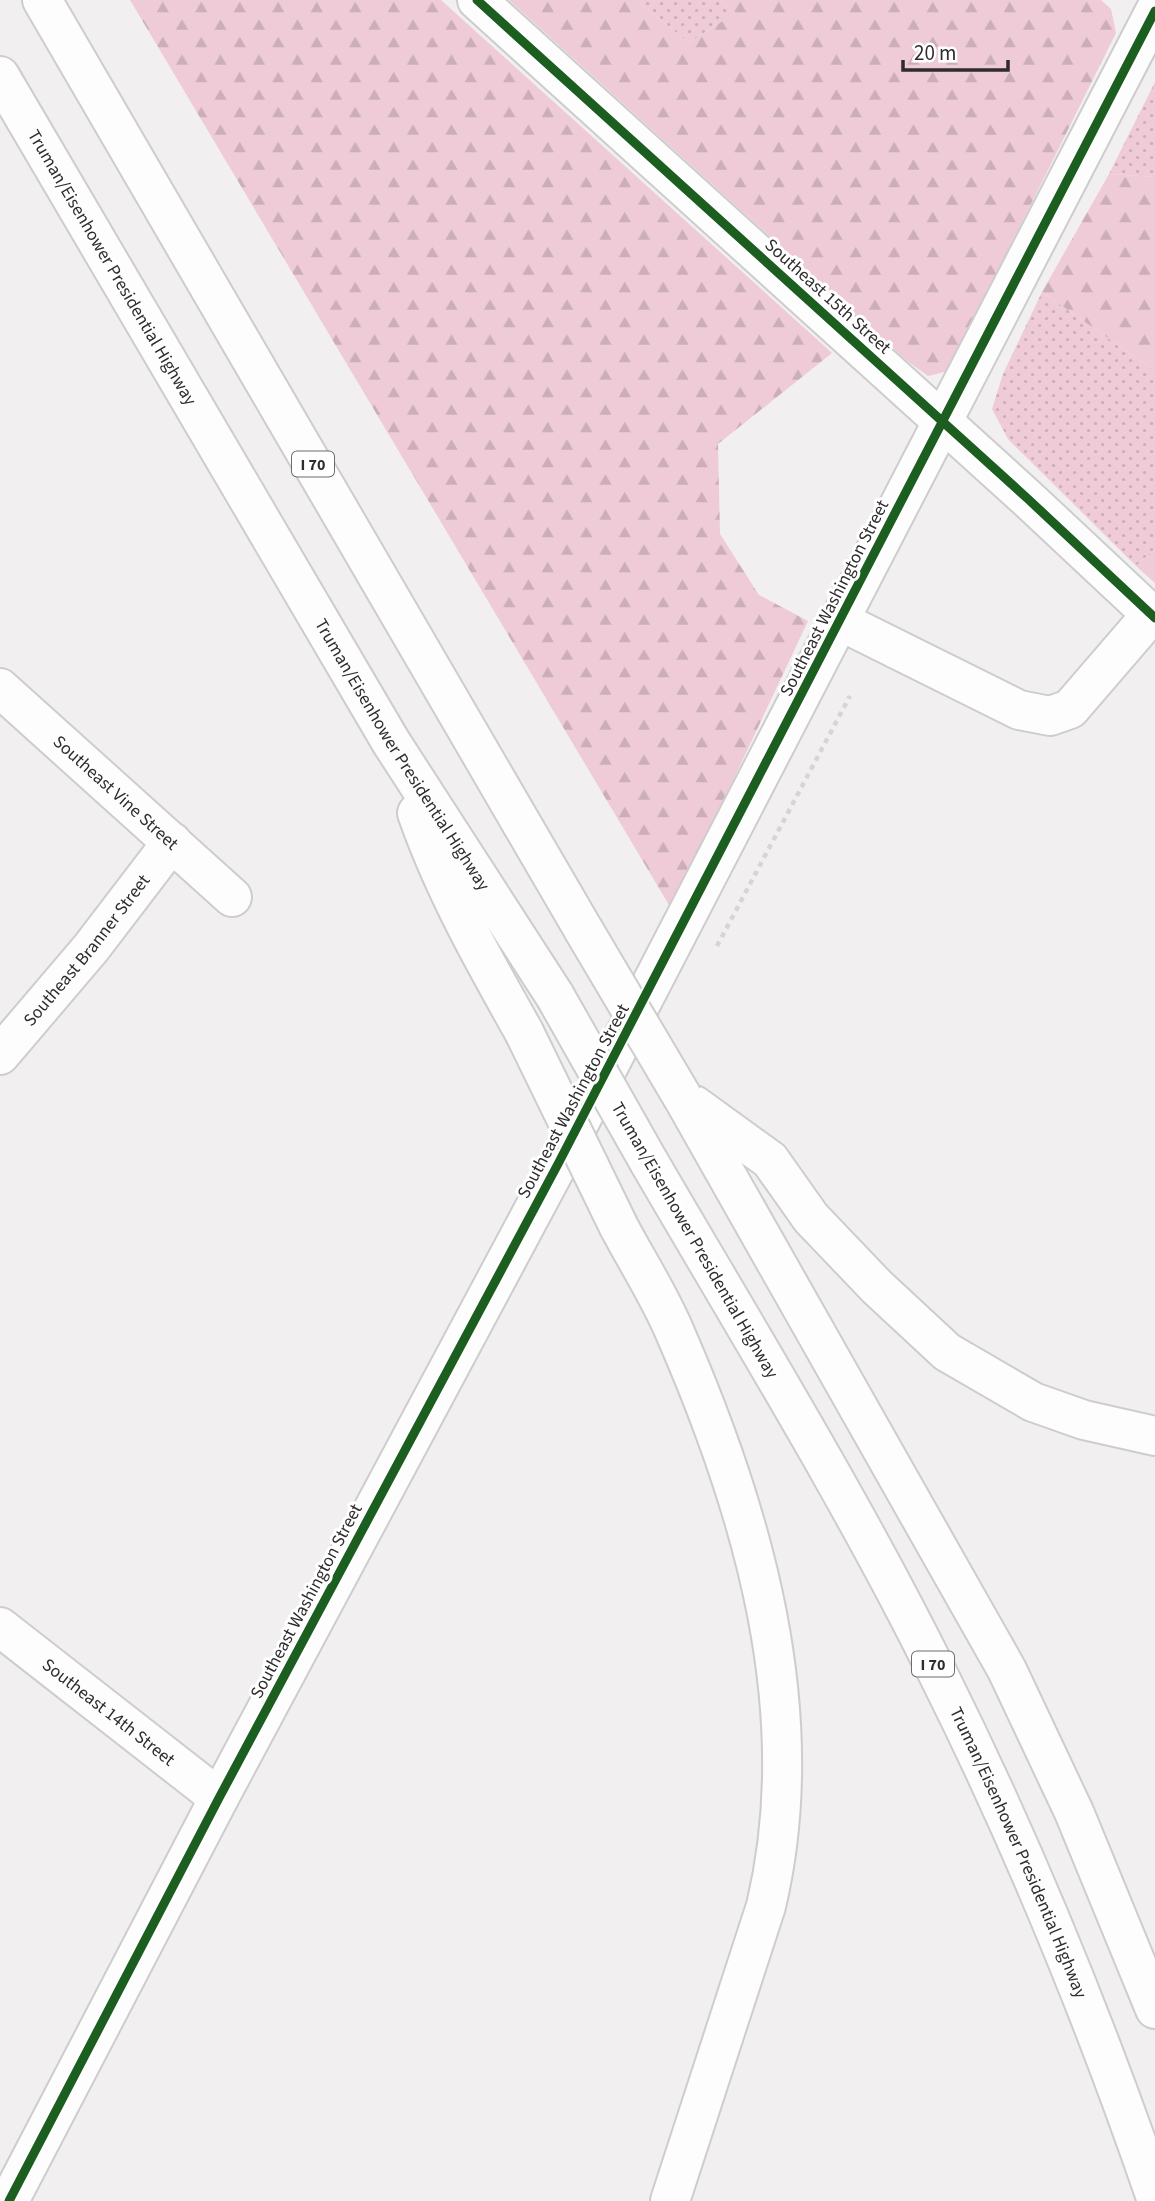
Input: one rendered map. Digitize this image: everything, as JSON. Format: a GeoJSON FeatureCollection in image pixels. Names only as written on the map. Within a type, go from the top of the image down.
{"type":"FeatureCollection","features":[{"type":"Feature","properties":{"kind":"main road","name":"I 70"},"geometry":{"type":"LineString","coordinates":[[42,0],[683,1098],[1007,1670],[1074,1812],[1155,2009]]}},
{"type":"Feature","properties":{"kind":"main road","name":"Southeast 15th Street"},"geometry":{"type":"LineString","coordinates":[[477,0],[943,422],[1153,617]]}},
{"type":"Feature","properties":{"kind":"main road","name":"Southeast Washington Street"},"geometry":{"type":"LineString","coordinates":[[9,2201],[219,1798],[558,1164],[943,422],[1149,8]]}},
{"type":"Feature","properties":{"kind":"main road","name":"Truman/Eisenhower Presidential Highway"},"geometry":{"type":"LineString","coordinates":[[0,76],[391,742],[555,996],[812,1442],[940,1676],[1015,1837],[1080,1988],[1155,2195]]}},
{"type":"Feature","properties":{"kind":"main road"},"geometry":{"type":"LineString","coordinates":[[840,621],[1019,710],[1050,716],[1070,709],[1153,617]]}},
{"type":"Feature","properties":{"kind":"main road","name":"Southeast Vine Street"},"geometry":{"type":"LineString","coordinates":[[0,688],[232,897]]}},
{"type":"Feature","properties":{"kind":"main road"},"geometry":{"type":"LineString","coordinates":[[391,742],[427,843],[483,960],[524,1032],[619,1227],[676,1333],[738,1496],[763,1595],[783,1734],[782,1814],[776,1864],[766,1906],[670,2201]]}},
{"type":"Feature","properties":{"kind":"main road","name":"Southeast Branner Street"},"geometry":{"type":"LineString","coordinates":[[0,1055],[91,948],[172,842]]}},
{"type":"Feature","properties":{"kind":"main road"},"geometry":{"type":"LineString","coordinates":[[683,1098],[770,1160],[811,1218],[877,1287],[947,1352],[1034,1402],[1084,1420],[1155,1436]]}},
{"type":"Feature","properties":{"kind":"main road","name":"Southeast 14th Street"},"geometry":{"type":"LineString","coordinates":[[0,1627],[219,1798]]}},
{"type":"Feature","properties":{"kind":"path"},"geometry":{"type":"LineString","coordinates":[[716,946],[850,696]]}},
{"type":"Feature","properties":{"kind":"green space"},"geometry":{"type":"Polygon","coordinates":[[[130,0],[441,0],[832,353],[718,444],[720,534],[759,595],[808,621],[672,910],[130,0]]]}},
{"type":"Feature","properties":{"kind":"green space"},"geometry":{"type":"Polygon","coordinates":[[[509,0],[636,0],[689,43],[735,13],[721,0],[1101,0],[1111,9],[1116,33],[948,371],[928,376],[906,360],[509,0]]]}},
{"type":"Feature","properties":{"kind":"green space"},"geometry":{"type":"Polygon","coordinates":[[[636,0],[721,0],[735,13],[689,43],[636,0]]]}},
{"type":"Feature","properties":{"kind":"green space"},"geometry":{"type":"Polygon","coordinates":[[[1155,82],[1155,177],[1109,174],[1155,82]]]}},
{"type":"Feature","properties":{"kind":"green space"},"geometry":{"type":"Polygon","coordinates":[[[1109,174],[1155,177],[1155,371],[1042,292],[1109,174]]]}},
{"type":"Feature","properties":{"kind":"green space"},"geometry":{"type":"Polygon","coordinates":[[[1042,292],[1155,371],[1155,549],[1136,566],[1008,439],[992,409],[1003,374],[1042,292]]]}},
{"type":"Feature","properties":{"kind":"green space"},"geometry":{"type":"Polygon","coordinates":[[[1155,549],[1155,583],[1136,566],[1155,549]]]}},
{"type":"Feature","properties":{"kind":"cycle path"},"geometry":{"type":"LineString","coordinates":[[477,0],[1028,499],[1155,618]]}},
{"type":"Feature","properties":{"kind":"cycle path"},"geometry":{"type":"LineString","coordinates":[[9,2201],[219,1798],[558,1164],[1155,11]]}}]}
